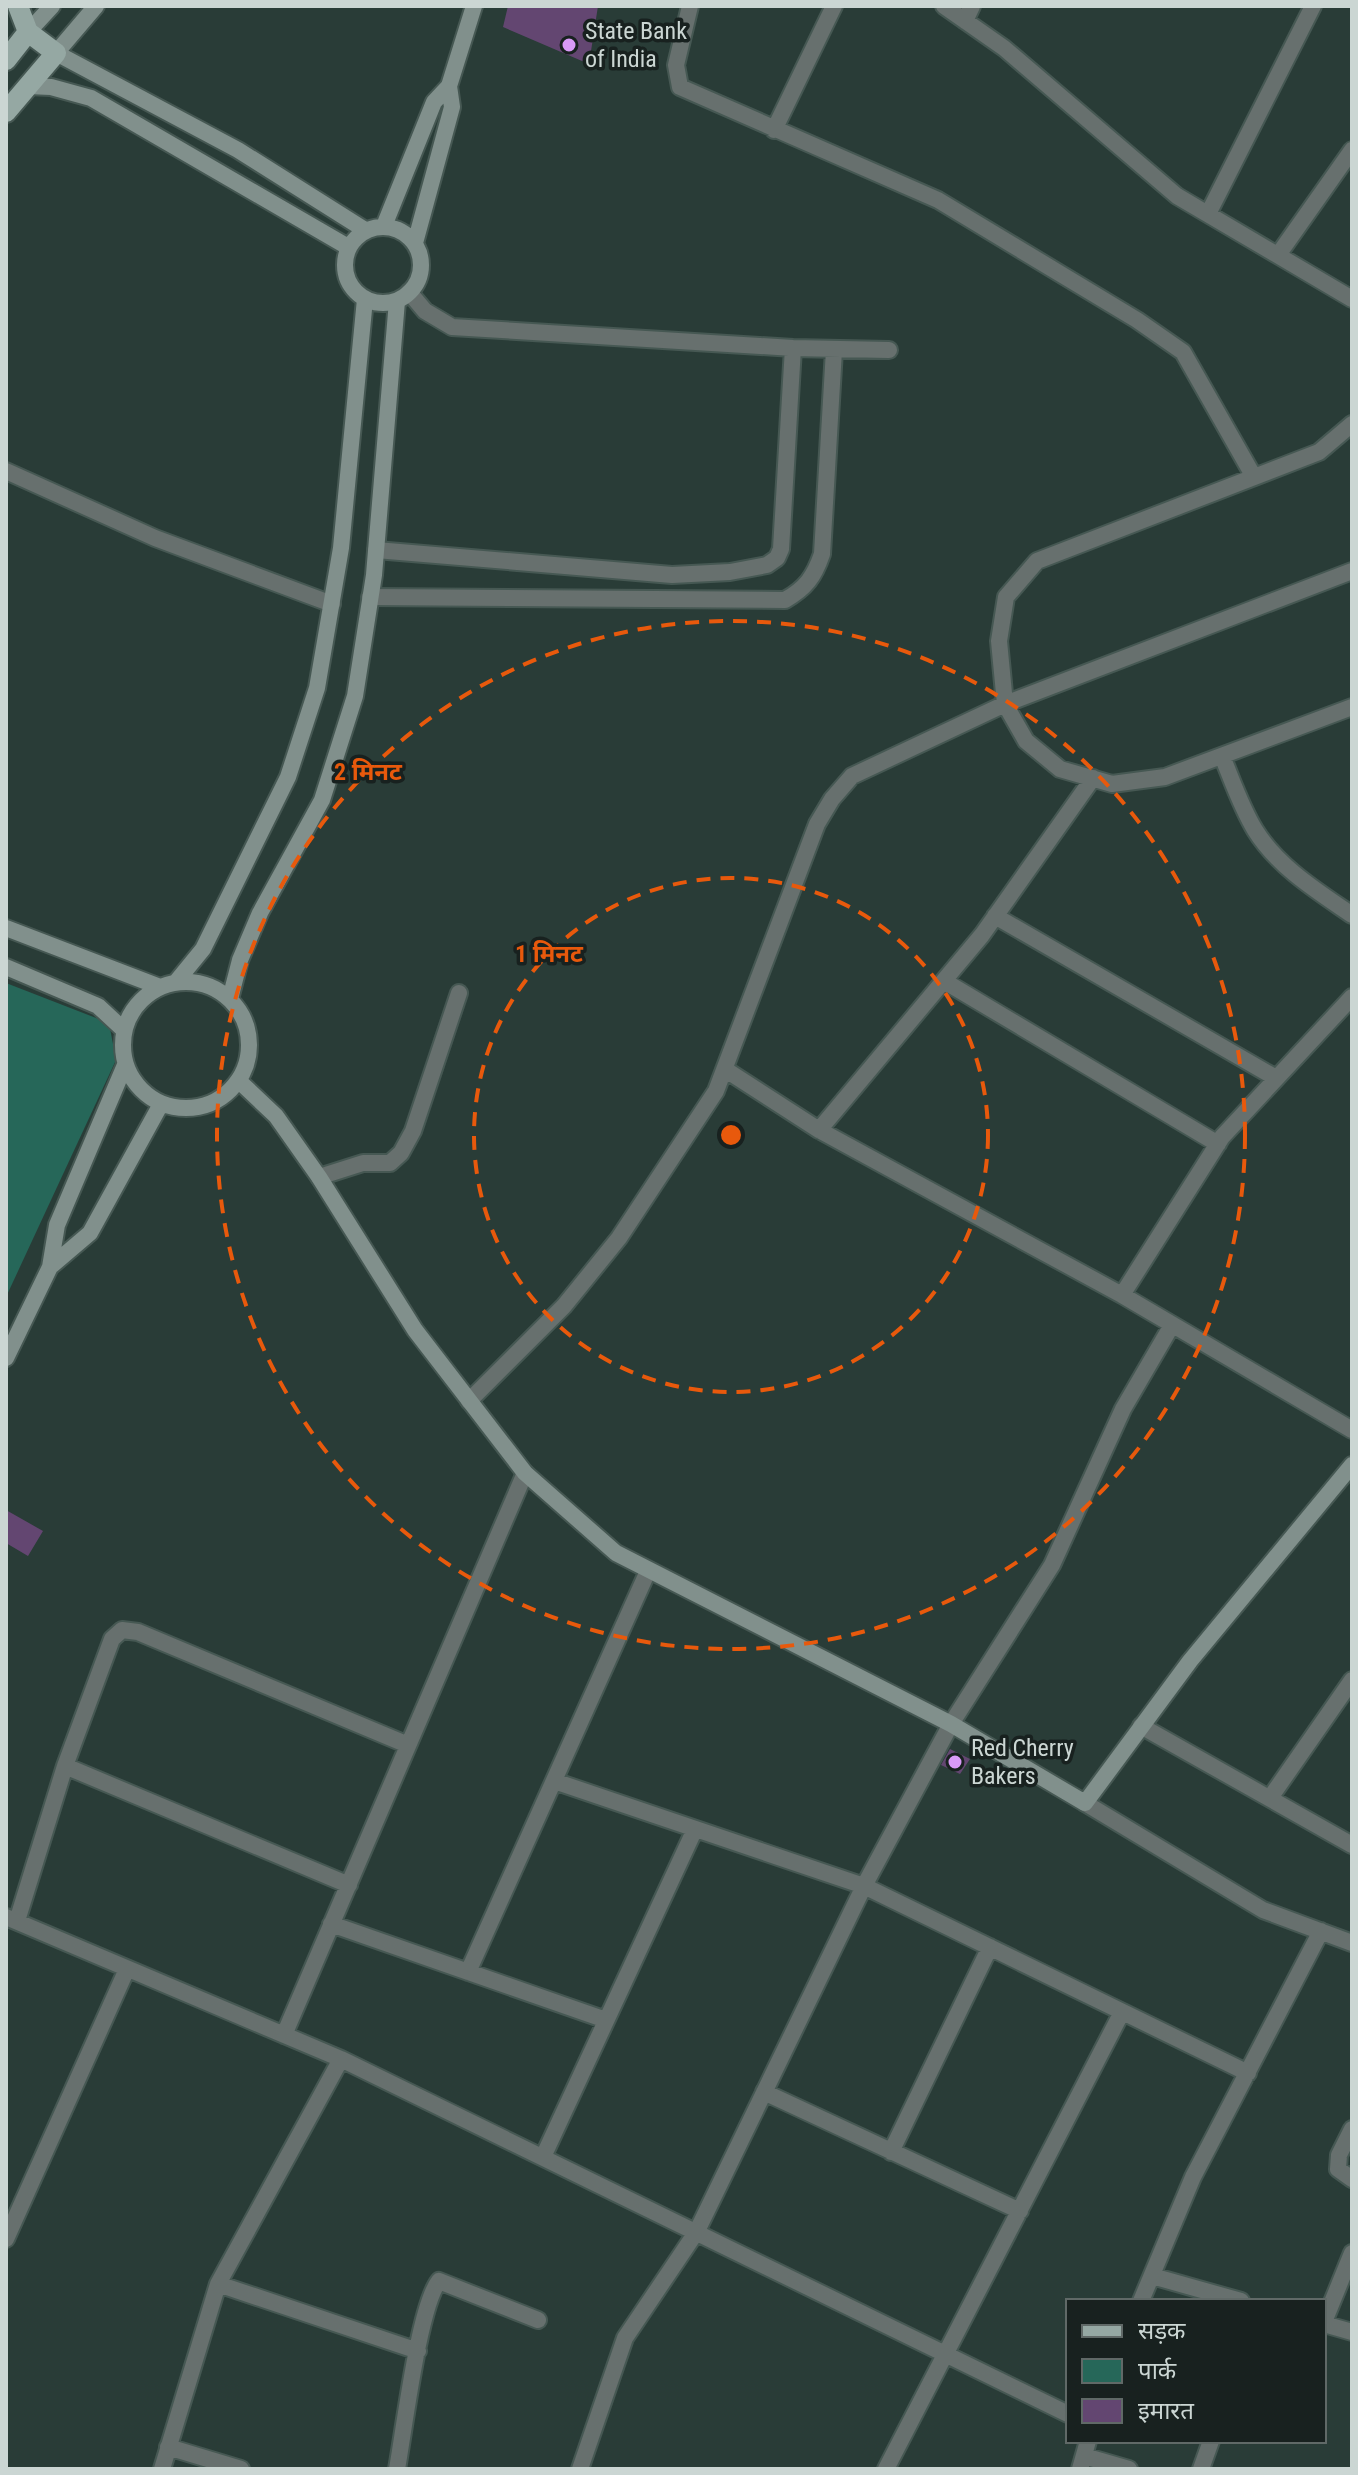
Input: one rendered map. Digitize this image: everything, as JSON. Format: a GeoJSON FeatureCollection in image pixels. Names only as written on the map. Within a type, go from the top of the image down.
{"type":"FeatureCollection","features":[{"type":"Feature","properties":{"kind":"main road"},"geometry":{"type":"LineString","coordinates":[[6,112],[56,53],[28,32],[18,6]]}},
{"type":"Feature","properties":{"kind":"main road"},"geometry":{"type":"LineString","coordinates":[[6,60],[28,32]]}},
{"type":"Feature","properties":{"kind":"main road"},"geometry":{"type":"LineString","coordinates":[[6,68],[28,86]]}},
{"type":"Feature","properties":{"kind":"street"},"geometry":{"type":"LineString","coordinates":[[28,32],[52,6]]}},
{"type":"Feature","properties":{"kind":"street"},"geometry":{"type":"LineString","coordinates":[[96,6],[56,53],[238,150],[365,230]]}},
{"type":"Feature","properties":{"kind":"street"},"geometry":{"type":"LineString","coordinates":[[415,243],[452,107],[449,86],[474,6]]}},
{"type":"Feature","properties":{"kind":"street"},"geometry":{"type":"LineString","coordinates":[[690,6],[676,65],[680,87],[938,200],[1137,320],[1183,352],[1254,477]]}},
{"type":"Feature","properties":{"kind":"street"},"geometry":{"type":"LineString","coordinates":[[774,130],[834,6]]}},
{"type":"Feature","properties":{"kind":"street"},"geometry":{"type":"LineString","coordinates":[[944,6],[968,14],[1177,196],[1352,299]]}},
{"type":"Feature","properties":{"kind":"street"},"geometry":{"type":"LineString","coordinates":[[1208,214],[1313,6]]}},
{"type":"Feature","properties":{"kind":"street"},"geometry":{"type":"LineString","coordinates":[[28,86],[51,87],[91,98],[348,247]]}},
{"type":"Feature","properties":{"kind":"street"},"geometry":{"type":"LineString","coordinates":[[384,226],[434,102],[449,86]]}},
{"type":"Feature","properties":{"kind":"street"},"geometry":{"type":"LineString","coordinates":[[1278,255],[1352,150]]}},
{"type":"Feature","properties":{"kind":"street"},"geometry":{"type":"LineString","coordinates":[[230,999],[240,960],[260,913],[322,800],[355,696],[376,550],[403,296],[421,273],[420,254],[415,243],[402,231],[384,226],[365,230],[348,247],[344,262],[348,282],[365,299],[377,303],[403,296],[452,327],[793,348],[889,350]]}},
{"type":"Feature","properties":{"kind":"street"},"geometry":{"type":"LineString","coordinates":[[6,1358],[50,1267],[57,1225],[125,1065],[124,1030],[132,1011],[145,996],[168,984],[203,949],[288,777],[317,688],[332,604],[341,548],[365,299]]}},
{"type":"Feature","properties":{"kind":"street"},"geometry":{"type":"LineString","coordinates":[[376,550],[672,575],[730,572],[767,565],[777,558],[781,549],[793,348]]}},
{"type":"Feature","properties":{"kind":"street"},"geometry":{"type":"LineString","coordinates":[[370,597],[785,600],[804,590],[822,554],[834,350]]}},
{"type":"Feature","properties":{"kind":"street"},"geometry":{"type":"LineString","coordinates":[[1352,424],[1319,452],[1037,561],[1006,597],[999,641],[1005,704],[1026,741],[1060,769],[1112,784],[1165,777],[1352,707]]}},
{"type":"Feature","properties":{"kind":"street"},"geometry":{"type":"LineString","coordinates":[[6,471],[155,538],[332,604]]}},
{"type":"Feature","properties":{"kind":"street"},"geometry":{"type":"LineString","coordinates":[[469,1401],[564,1306],[619,1238],[716,1091],[817,824],[842,785],[852,776],[1005,704],[1352,571]]}},
{"type":"Feature","properties":{"kind":"street"},"geometry":{"type":"LineString","coordinates":[[1222,756],[1255,830],[1277,857],[1303,882],[1352,915]]}},
{"type":"Feature","properties":{"kind":"street"},"geometry":{"type":"LineString","coordinates":[[819,1130],[995,916],[1093,778]]}},
{"type":"Feature","properties":{"kind":"street"},"geometry":{"type":"LineString","coordinates":[[995,916],[1276,1078]]}},
{"type":"Feature","properties":{"kind":"street"},"geometry":{"type":"LineString","coordinates":[[6,928],[168,984],[193,982],[213,987],[230,999],[246,1024],[249,1053],[239,1081],[217,1101],[189,1109],[161,1104],[139,1088],[125,1065]]}},
{"type":"Feature","properties":{"kind":"street"},"geometry":{"type":"LineString","coordinates":[[6,967],[98,1006],[124,1030]]}},
{"type":"Feature","properties":{"kind":"street"},"geometry":{"type":"LineString","coordinates":[[944,981],[1218,1144]]}},
{"type":"Feature","properties":{"kind":"street"},"geometry":{"type":"LineString","coordinates":[[319,1177],[363,1163],[390,1163],[401,1153],[413,1131],[459,993]]}},
{"type":"Feature","properties":{"kind":"street"},"geometry":{"type":"LineString","coordinates":[[1122,1295],[1218,1144],[1352,997]]}},
{"type":"Feature","properties":{"kind":"street"},"geometry":{"type":"LineString","coordinates":[[726,1070],[819,1130],[1122,1295],[1352,1430]]}},
{"type":"Feature","properties":{"kind":"street"},"geometry":{"type":"LineString","coordinates":[[239,1081],[276,1116],[319,1177],[415,1330],[525,1473],[616,1553],[951,1724],[1263,1910],[1352,1943]]}},
{"type":"Feature","properties":{"kind":"street"},"geometry":{"type":"LineString","coordinates":[[50,1267],[90,1233],[161,1104]]}},
{"type":"Feature","properties":{"kind":"street"},"geometry":{"type":"LineString","coordinates":[[580,2469],[625,2338],[697,2231],[864,1886],[951,1724],[1052,1565],[1123,1409],[1172,1325]]}},
{"type":"Feature","properties":{"kind":"street"},"geometry":{"type":"LineString","coordinates":[[1085,1803],[1141,1726],[1352,1465]]}},
{"type":"Feature","properties":{"kind":"street"},"geometry":{"type":"LineString","coordinates":[[284,2035],[525,1473]]}},
{"type":"Feature","properties":{"kind":"street"},"geometry":{"type":"LineString","coordinates":[[468,1972],[648,1571]]}},
{"type":"Feature","properties":{"kind":"street"},"geometry":{"type":"LineString","coordinates":[[408,1745],[128,1630],[112,1639],[11,1919],[341,2059],[1066,2413]]}},
{"type":"Feature","properties":{"kind":"street"},"geometry":{"type":"LineString","coordinates":[[1270,1798],[1352,1680]]}},
{"type":"Feature","properties":{"kind":"street"},"geometry":{"type":"LineString","coordinates":[[1141,1726],[1352,1845]]}},
{"type":"Feature","properties":{"kind":"street"},"geometry":{"type":"LineString","coordinates":[[65,1766],[349,1885]]}},
{"type":"Feature","properties":{"kind":"street"},"geometry":{"type":"LineString","coordinates":[[554,1781],[864,1886],[1248,2073]]}},
{"type":"Feature","properties":{"kind":"street"},"geometry":{"type":"LineString","coordinates":[[543,2157],[695,1829]]}},
{"type":"Feature","properties":{"kind":"street"},"geometry":{"type":"LineString","coordinates":[[331,1924],[606,2020]]}},
{"type":"Feature","properties":{"kind":"street"},"geometry":{"type":"LineString","coordinates":[[1142,2299],[1193,2177],[1321,1931]]}},
{"type":"Feature","properties":{"kind":"street"},"geometry":{"type":"LineString","coordinates":[[891,2152],[990,1947]]}},
{"type":"Feature","properties":{"kind":"street"},"geometry":{"type":"LineString","coordinates":[[6,2239],[127,1969]]}},
{"type":"Feature","properties":{"kind":"street"},"geometry":{"type":"LineString","coordinates":[[886,2469],[1122,2012]]}},
{"type":"Feature","properties":{"kind":"street"},"geometry":{"type":"LineString","coordinates":[[162,2469],[218,2284],[341,2059]]}},
{"type":"Feature","properties":{"kind":"street"},"geometry":{"type":"LineString","coordinates":[[764,2092],[1020,2211]]}},
{"type":"Feature","properties":{"kind":"street"},"geometry":{"type":"LineString","coordinates":[[1352,2129],[1339,2155],[1338,2169],[1352,2179]]}},
{"type":"Feature","properties":{"kind":"street"},"geometry":{"type":"LineString","coordinates":[[1326,2318],[1352,2253]]}},
{"type":"Feature","properties":{"kind":"street"},"geometry":{"type":"LineString","coordinates":[[1152,2276],[1234,2299]]}},
{"type":"Feature","properties":{"kind":"street"},"geometry":{"type":"LineString","coordinates":[[397,2469],[418,2351],[432,2290],[439,2281],[538,2320]]}},
{"type":"Feature","properties":{"kind":"street"},"geometry":{"type":"LineString","coordinates":[[218,2284],[418,2351]]}},
{"type":"Feature","properties":{"kind":"street"},"geometry":{"type":"LineString","coordinates":[[1326,2324],[1352,2332]]}},
{"type":"Feature","properties":{"kind":"street"},"geometry":{"type":"LineString","coordinates":[[1201,2469],[1210,2443]]}},
{"type":"Feature","properties":{"kind":"street"},"geometry":{"type":"LineString","coordinates":[[168,2447],[241,2469]]}},
{"type":"Feature","properties":{"kind":"street"},"geometry":{"type":"LineString","coordinates":[[1084,2455],[1129,2469]]}},
{"type":"Feature","properties":{"kind":"green space"},"geometry":{"type":"Polygon","coordinates":[[[6,983],[109,1023],[116,1060],[6,1297],[6,983]]]}},
{"type":"Feature","properties":{"kind":"building","name":"State Bank of India"},"geometry":{"type":"Polygon","coordinates":[[[508,6],[598,6],[589,64],[503,27],[508,6]]]}},
{"type":"Feature","properties":{"kind":"building"},"geometry":{"type":"Polygon","coordinates":[[[6,1510],[43,1531],[28,1556],[6,1543],[6,1510]]]}},
{"type":"Feature","properties":{"kind":"building","name":"Red Cherry Bakers"},"geometry":{"type":"Polygon","coordinates":[[[950,1749],[970,1759],[960,1774],[941,1765],[950,1749]]]}},
{"type":"Feature","properties":{"kind":"place","name":"State Bank of India"},"geometry":{"type":"Point","coordinates":[569,45]}},
{"type":"Feature","properties":{"kind":"place","name":"Red Cherry Bakers"},"geometry":{"type":"Point","coordinates":[955,1762]}}]}
